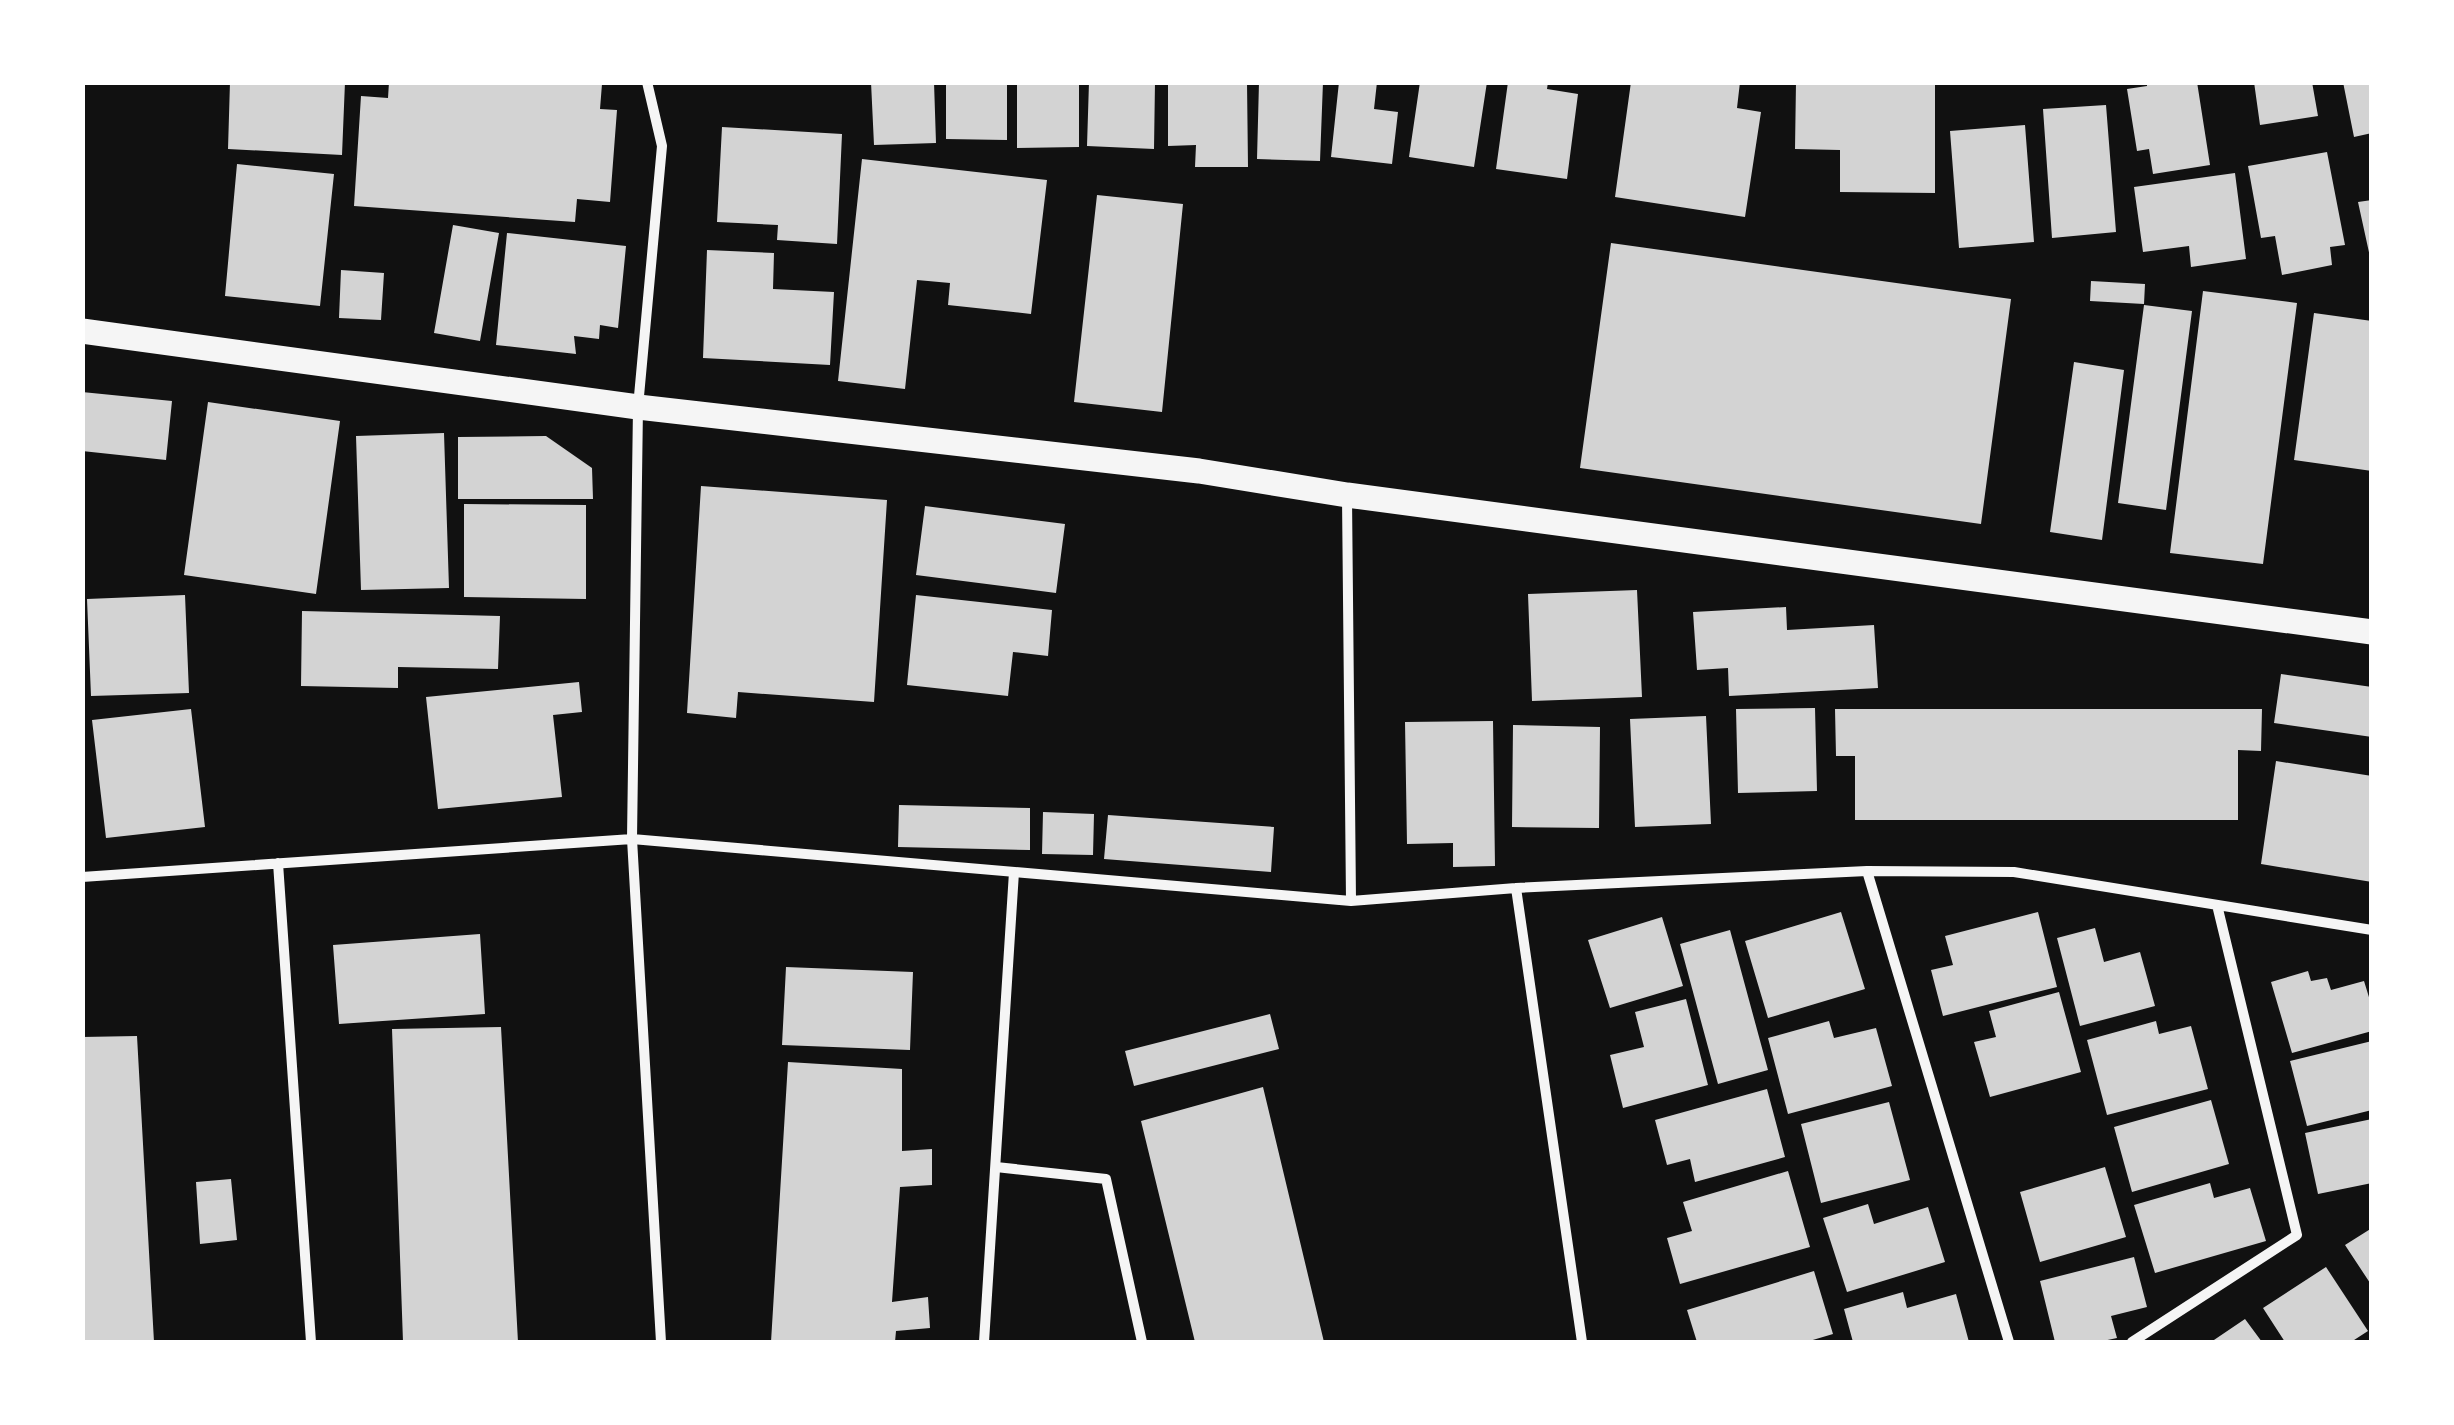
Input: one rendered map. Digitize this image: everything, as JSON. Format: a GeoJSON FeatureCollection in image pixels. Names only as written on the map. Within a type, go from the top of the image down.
{"type":"FeatureCollection","features":[{"type":"Feature","properties":{"kind":"main road"},"geometry":{"type":"LineString","coordinates":[[82,332],[638,407],[1199,471],[1347,495],[2372,632]]}},
{"type":"Feature","properties":{"kind":"street"},"geometry":{"type":"LineString","coordinates":[[647,82],[662,146],[638,407],[632,839],[662,1342]]}},
{"type":"Feature","properties":{"kind":"street"},"geometry":{"type":"LineString","coordinates":[[1347,495],[1350,901]]}},
{"type":"Feature","properties":{"kind":"street"},"geometry":{"type":"LineString","coordinates":[[82,877],[632,839],[1350,901],[1516,888],[1867,870],[2014,872],[2372,930]]}},
{"type":"Feature","properties":{"kind":"street"},"geometry":{"type":"LineString","coordinates":[[278,863],[311,1342]]}},
{"type":"Feature","properties":{"kind":"street"},"geometry":{"type":"LineString","coordinates":[[1867,870],[2010,1342]]}},
{"type":"Feature","properties":{"kind":"street"},"geometry":{"type":"LineString","coordinates":[[984,1342],[1014,872]]}},
{"type":"Feature","properties":{"kind":"street"},"geometry":{"type":"LineString","coordinates":[[1516,888],[1582,1342]]}},
{"type":"Feature","properties":{"kind":"street"},"geometry":{"type":"LineString","coordinates":[[2132,1342],[2297,1236],[2217,904]]}},
{"type":"Feature","properties":{"kind":"street"},"geometry":{"type":"LineString","coordinates":[[996,1167],[1106,1179],[1142,1342]]}},
{"type":"Feature","properties":{"kind":"building"},"geometry":{"type":"Polygon","coordinates":[[[230,82],[345,82],[342,155],[228,149],[230,82]]]}},
{"type":"Feature","properties":{"kind":"building"},"geometry":{"type":"Polygon","coordinates":[[[389,82],[602,84],[600,109],[617,110],[610,202],[577,199],[575,222],[354,206],[361,96],[388,98],[389,82]]]}},
{"type":"Feature","properties":{"kind":"building"},"geometry":{"type":"Polygon","coordinates":[[[871,82],[934,82],[936,143],[874,145],[871,82]]]}},
{"type":"Feature","properties":{"kind":"building"},"geometry":{"type":"Polygon","coordinates":[[[946,82],[1007,82],[1007,140],[946,139],[946,82]]]}},
{"type":"Feature","properties":{"kind":"building"},"geometry":{"type":"Polygon","coordinates":[[[1017,82],[1079,82],[1079,147],[1017,148],[1017,82]]]}},
{"type":"Feature","properties":{"kind":"building"},"geometry":{"type":"Polygon","coordinates":[[[1089,82],[1155,82],[1154,149],[1087,146],[1089,82]]]}},
{"type":"Feature","properties":{"kind":"building"},"geometry":{"type":"Polygon","coordinates":[[[1168,82],[1247,82],[1248,167],[1195,167],[1196,145],[1168,146],[1168,82]]]}},
{"type":"Feature","properties":{"kind":"building"},"geometry":{"type":"Polygon","coordinates":[[[1259,82],[1323,82],[1320,161],[1257,159],[1259,82]]]}},
{"type":"Feature","properties":{"kind":"building"},"geometry":{"type":"Polygon","coordinates":[[[1339,82],[1377,82],[1374,109],[1398,112],[1392,164],[1331,157],[1339,82]]]}},
{"type":"Feature","properties":{"kind":"building"},"geometry":{"type":"Polygon","coordinates":[[[1420,82],[1487,82],[1474,167],[1409,157],[1420,82]]]}},
{"type":"Feature","properties":{"kind":"building"},"geometry":{"type":"Polygon","coordinates":[[[1508,82],[1548,82],[1547,89],[1578,94],[1567,179],[1496,169],[1508,82]]]}},
{"type":"Feature","properties":{"kind":"building"},"geometry":{"type":"Polygon","coordinates":[[[1631,82],[1740,82],[1737,108],[1761,112],[1745,217],[1615,197],[1631,82]]]}},
{"type":"Feature","properties":{"kind":"building"},"geometry":{"type":"Polygon","coordinates":[[[1796,82],[1935,82],[1935,193],[1840,192],[1840,150],[1795,149],[1796,82]]]}},
{"type":"Feature","properties":{"kind":"building"},"geometry":{"type":"Polygon","coordinates":[[[2147,82],[2197,82],[2210,165],[2153,174],[2149,149],[2137,151],[2127,89],[2147,86],[2147,82]]]}},
{"type":"Feature","properties":{"kind":"building"},"geometry":{"type":"Polygon","coordinates":[[[2254,82],[2312,82],[2318,116],[2260,125],[2254,82]]]}},
{"type":"Feature","properties":{"kind":"building"},"geometry":{"type":"Polygon","coordinates":[[[2343,82],[2372,82],[2372,133],[2354,137],[2343,82]]]}},
{"type":"Feature","properties":{"kind":"building"},"geometry":{"type":"Polygon","coordinates":[[[2106,105],[2116,232],[2052,238],[2043,109],[2106,105]]]}},
{"type":"Feature","properties":{"kind":"building"},"geometry":{"type":"Polygon","coordinates":[[[2025,125],[2034,242],[1959,248],[1950,131],[2025,125]]]}},
{"type":"Feature","properties":{"kind":"building"},"geometry":{"type":"Polygon","coordinates":[[[722,127],[842,134],[837,244],[777,240],[778,225],[717,222],[722,127]]]}},
{"type":"Feature","properties":{"kind":"building"},"geometry":{"type":"Polygon","coordinates":[[[2327,152],[2345,245],[2330,247],[2332,265],[2282,275],[2275,236],[2261,238],[2248,166],[2327,152]]]}},
{"type":"Feature","properties":{"kind":"building"},"geometry":{"type":"Polygon","coordinates":[[[862,159],[1047,180],[1031,314],[948,305],[950,283],[917,280],[905,389],[838,381],[862,159]]]}},
{"type":"Feature","properties":{"kind":"building"},"geometry":{"type":"Polygon","coordinates":[[[237,164],[334,174],[320,306],[225,296],[237,164]]]}},
{"type":"Feature","properties":{"kind":"building"},"geometry":{"type":"Polygon","coordinates":[[[2235,173],[2246,259],[2191,267],[2189,246],[2143,252],[2134,187],[2235,173]]]}},
{"type":"Feature","properties":{"kind":"building"},"geometry":{"type":"Polygon","coordinates":[[[1097,195],[1183,204],[1162,412],[1074,402],[1097,195]]]}},
{"type":"Feature","properties":{"kind":"building"},"geometry":{"type":"Polygon","coordinates":[[[2372,200],[2372,257],[2370,257],[2358,202],[2372,200]]]}},
{"type":"Feature","properties":{"kind":"building"},"geometry":{"type":"Polygon","coordinates":[[[453,225],[499,233],[480,341],[434,333],[453,225]]]}},
{"type":"Feature","properties":{"kind":"building"},"geometry":{"type":"Polygon","coordinates":[[[507,233],[626,246],[618,328],[600,325],[599,339],[574,336],[576,354],[496,345],[507,233]]]}},
{"type":"Feature","properties":{"kind":"building"},"geometry":{"type":"Polygon","coordinates":[[[1611,243],[2011,299],[1981,524],[1580,468],[1611,243]]]}},
{"type":"Feature","properties":{"kind":"building"},"geometry":{"type":"Polygon","coordinates":[[[707,250],[774,253],[773,289],[834,292],[830,365],[703,358],[707,250]]]}},
{"type":"Feature","properties":{"kind":"building"},"geometry":{"type":"Polygon","coordinates":[[[341,270],[384,273],[381,320],[339,318],[341,270]]]}},
{"type":"Feature","properties":{"kind":"building"},"geometry":{"type":"Polygon","coordinates":[[[2091,281],[2145,284],[2144,304],[2090,301],[2091,281]]]}},
{"type":"Feature","properties":{"kind":"building"},"geometry":{"type":"Polygon","coordinates":[[[2203,291],[2297,303],[2263,564],[2170,553],[2203,291]]]}},
{"type":"Feature","properties":{"kind":"building"},"geometry":{"type":"Polygon","coordinates":[[[2144,305],[2192,311],[2166,510],[2118,503],[2144,305]]]}},
{"type":"Feature","properties":{"kind":"building"},"geometry":{"type":"Polygon","coordinates":[[[2314,313],[2372,321],[2372,471],[2294,460],[2314,313]]]}},
{"type":"Feature","properties":{"kind":"building"},"geometry":{"type":"Polygon","coordinates":[[[2074,362],[2124,370],[2102,540],[2050,532],[2074,362]]]}},
{"type":"Feature","properties":{"kind":"building"},"geometry":{"type":"Polygon","coordinates":[[[82,392],[172,401],[166,460],[82,451],[82,392]]]}},
{"type":"Feature","properties":{"kind":"building"},"geometry":{"type":"Polygon","coordinates":[[[208,402],[340,421],[316,594],[184,575],[208,402]]]}},
{"type":"Feature","properties":{"kind":"building"},"geometry":{"type":"Polygon","coordinates":[[[444,433],[449,588],[361,590],[356,436],[444,433]]]}},
{"type":"Feature","properties":{"kind":"building"},"geometry":{"type":"Polygon","coordinates":[[[546,436],[592,468],[593,499],[458,499],[458,437],[546,436]]]}},
{"type":"Feature","properties":{"kind":"building"},"geometry":{"type":"Polygon","coordinates":[[[701,486],[887,500],[874,702],[738,692],[736,718],[687,713],[701,486]]]}},
{"type":"Feature","properties":{"kind":"building"},"geometry":{"type":"Polygon","coordinates":[[[464,504],[586,505],[586,599],[464,597],[464,504]]]}},
{"type":"Feature","properties":{"kind":"building"},"geometry":{"type":"Polygon","coordinates":[[[925,506],[1065,524],[1056,593],[916,575],[925,506]]]}},
{"type":"Feature","properties":{"kind":"building"},"geometry":{"type":"Polygon","coordinates":[[[1637,590],[1642,697],[1532,701],[1528,594],[1637,590]]]}},
{"type":"Feature","properties":{"kind":"building"},"geometry":{"type":"Polygon","coordinates":[[[185,595],[189,693],[91,696],[87,599],[185,595]]]}},
{"type":"Feature","properties":{"kind":"building"},"geometry":{"type":"Polygon","coordinates":[[[916,595],[1052,610],[1048,656],[1013,652],[1008,696],[907,685],[916,595]]]}},
{"type":"Feature","properties":{"kind":"building"},"geometry":{"type":"Polygon","coordinates":[[[1786,607],[1787,630],[1874,625],[1878,688],[1729,696],[1728,668],[1697,670],[1693,612],[1786,607]]]}},
{"type":"Feature","properties":{"kind":"building"},"geometry":{"type":"Polygon","coordinates":[[[302,611],[500,616],[498,669],[398,667],[398,688],[301,686],[302,611]]]}},
{"type":"Feature","properties":{"kind":"building"},"geometry":{"type":"Polygon","coordinates":[[[2281,674],[2372,687],[2372,737],[2274,723],[2281,674]]]}},
{"type":"Feature","properties":{"kind":"building"},"geometry":{"type":"Polygon","coordinates":[[[579,682],[582,712],[553,715],[562,797],[438,809],[426,697],[579,682]]]}},
{"type":"Feature","properties":{"kind":"building"},"geometry":{"type":"Polygon","coordinates":[[[1815,708],[1817,791],[1738,793],[1736,709],[1815,708]]]}},
{"type":"Feature","properties":{"kind":"building"},"geometry":{"type":"Polygon","coordinates":[[[191,709],[205,827],[106,838],[92,720],[191,709]]]}},
{"type":"Feature","properties":{"kind":"building"},"geometry":{"type":"Polygon","coordinates":[[[1835,709],[2262,709],[2261,751],[2238,750],[2238,820],[1855,820],[1855,756],[1836,756],[1835,709]]]}},
{"type":"Feature","properties":{"kind":"building"},"geometry":{"type":"Polygon","coordinates":[[[1706,716],[1711,824],[1635,827],[1630,719],[1706,716]]]}},
{"type":"Feature","properties":{"kind":"building"},"geometry":{"type":"Polygon","coordinates":[[[1493,721],[1495,866],[1453,867],[1453,843],[1407,844],[1405,722],[1493,721]]]}},
{"type":"Feature","properties":{"kind":"building"},"geometry":{"type":"Polygon","coordinates":[[[1513,725],[1600,727],[1599,828],[1512,827],[1513,725]]]}},
{"type":"Feature","properties":{"kind":"building"},"geometry":{"type":"Polygon","coordinates":[[[2276,761],[2372,776],[2372,882],[2261,864],[2276,761]]]}},
{"type":"Feature","properties":{"kind":"building"},"geometry":{"type":"Polygon","coordinates":[[[899,805],[1030,808],[1030,850],[898,847],[899,805]]]}},
{"type":"Feature","properties":{"kind":"building"},"geometry":{"type":"Polygon","coordinates":[[[1043,812],[1094,814],[1093,855],[1042,854],[1043,812]]]}},
{"type":"Feature","properties":{"kind":"building"},"geometry":{"type":"Polygon","coordinates":[[[1108,815],[1274,827],[1271,872],[1104,859],[1108,815]]]}},
{"type":"Feature","properties":{"kind":"building"},"geometry":{"type":"Polygon","coordinates":[[[1841,912],[1865,989],[1768,1018],[1745,941],[1841,912]]]}},
{"type":"Feature","properties":{"kind":"building"},"geometry":{"type":"Polygon","coordinates":[[[2038,912],[2057,987],[1943,1016],[1931,970],[1953,965],[1945,936],[2038,912]]]}},
{"type":"Feature","properties":{"kind":"building"},"geometry":{"type":"Polygon","coordinates":[[[1662,917],[1683,986],[1610,1008],[1588,940],[1662,917]]]}},
{"type":"Feature","properties":{"kind":"building"},"geometry":{"type":"Polygon","coordinates":[[[2095,928],[2104,962],[2140,952],[2155,1006],[2080,1026],[2057,938],[2095,928]]]}},
{"type":"Feature","properties":{"kind":"building"},"geometry":{"type":"Polygon","coordinates":[[[1730,930],[1768,1070],[1718,1084],[1680,944],[1730,930]]]}},
{"type":"Feature","properties":{"kind":"building"},"geometry":{"type":"Polygon","coordinates":[[[480,934],[485,1014],[339,1024],[333,945],[480,934]]]}},
{"type":"Feature","properties":{"kind":"building"},"geometry":{"type":"Polygon","coordinates":[[[786,967],[913,972],[910,1050],[782,1045],[786,967]]]}},
{"type":"Feature","properties":{"kind":"building"},"geometry":{"type":"Polygon","coordinates":[[[2308,971],[2311,981],[2327,978],[2331,990],[2364,981],[2372,1007],[2372,1031],[2292,1053],[2271,982],[2308,971]]]}},
{"type":"Feature","properties":{"kind":"building"},"geometry":{"type":"Polygon","coordinates":[[[2059,992],[2081,1072],[1990,1097],[1974,1042],[1996,1037],[1989,1011],[2059,992]]]}},
{"type":"Feature","properties":{"kind":"building"},"geometry":{"type":"Polygon","coordinates":[[[1686,999],[1708,1085],[1623,1108],[1610,1055],[1644,1047],[1635,1012],[1686,999]]]}},
{"type":"Feature","properties":{"kind":"building"},"geometry":{"type":"Polygon","coordinates":[[[1270,1014],[1279,1049],[1134,1086],[1125,1051],[1270,1014]]]}},
{"type":"Feature","properties":{"kind":"building"},"geometry":{"type":"Polygon","coordinates":[[[1829,1021],[1834,1038],[1876,1028],[1892,1086],[1788,1114],[1768,1038],[1829,1021]]]}},
{"type":"Feature","properties":{"kind":"building"},"geometry":{"type":"Polygon","coordinates":[[[2156,1021],[2159,1034],[2191,1026],[2208,1089],[2107,1115],[2087,1040],[2156,1021]]]}},
{"type":"Feature","properties":{"kind":"building"},"geometry":{"type":"Polygon","coordinates":[[[501,1027],[518,1342],[403,1342],[392,1029],[501,1027]]]}},
{"type":"Feature","properties":{"kind":"building"},"geometry":{"type":"Polygon","coordinates":[[[137,1036],[154,1342],[82,1342],[82,1037],[137,1036]]]}},
{"type":"Feature","properties":{"kind":"building"},"geometry":{"type":"Polygon","coordinates":[[[2372,1041],[2372,1110],[2307,1126],[2290,1061],[2372,1041]]]}},
{"type":"Feature","properties":{"kind":"building"},"geometry":{"type":"Polygon","coordinates":[[[788,1062],[902,1069],[902,1151],[932,1149],[932,1185],[900,1187],[892,1302],[928,1297],[930,1328],[896,1331],[895,1342],[771,1342],[788,1062]]]}},
{"type":"Feature","properties":{"kind":"building"},"geometry":{"type":"Polygon","coordinates":[[[1263,1087],[1324,1342],[1195,1342],[1141,1121],[1263,1087]]]}},
{"type":"Feature","properties":{"kind":"building"},"geometry":{"type":"Polygon","coordinates":[[[1767,1089],[1785,1157],[1695,1182],[1690,1159],[1667,1165],[1655,1120],[1767,1089]]]}},
{"type":"Feature","properties":{"kind":"building"},"geometry":{"type":"Polygon","coordinates":[[[2211,1100],[2229,1164],[2132,1192],[2114,1127],[2211,1100]]]}},
{"type":"Feature","properties":{"kind":"building"},"geometry":{"type":"Polygon","coordinates":[[[1889,1102],[1910,1180],[1821,1203],[1801,1124],[1889,1102]]]}},
{"type":"Feature","properties":{"kind":"building"},"geometry":{"type":"Polygon","coordinates":[[[2372,1119],[2372,1183],[2318,1194],[2305,1133],[2372,1119]]]}},
{"type":"Feature","properties":{"kind":"building"},"geometry":{"type":"Polygon","coordinates":[[[2105,1167],[2126,1237],[2040,1262],[2020,1192],[2105,1167]]]}},
{"type":"Feature","properties":{"kind":"building"},"geometry":{"type":"Polygon","coordinates":[[[1788,1171],[1810,1247],[1680,1284],[1667,1238],[1692,1231],[1683,1202],[1788,1171]]]}},
{"type":"Feature","properties":{"kind":"building"},"geometry":{"type":"Polygon","coordinates":[[[231,1179],[237,1240],[200,1244],[196,1182],[231,1179]]]}},
{"type":"Feature","properties":{"kind":"building"},"geometry":{"type":"Polygon","coordinates":[[[2210,1183],[2214,1198],[2250,1188],[2266,1241],[2155,1273],[2134,1205],[2210,1183]]]}},
{"type":"Feature","properties":{"kind":"building"},"geometry":{"type":"Polygon","coordinates":[[[1868,1204],[1874,1224],[1928,1207],[1945,1262],[1847,1292],[1823,1218],[1868,1204]]]}},
{"type":"Feature","properties":{"kind":"building"},"geometry":{"type":"Polygon","coordinates":[[[2372,1228],[2372,1286],[2345,1245],[2372,1228]]]}},
{"type":"Feature","properties":{"kind":"building"},"geometry":{"type":"Polygon","coordinates":[[[2134,1257],[2147,1307],[2111,1316],[2117,1338],[2055,1342],[2040,1281],[2134,1257]]]}},
{"type":"Feature","properties":{"kind":"building"},"geometry":{"type":"Polygon","coordinates":[[[2326,1267],[2368,1331],[2351,1342],[2285,1342],[2263,1308],[2326,1267]]]}},
{"type":"Feature","properties":{"kind":"building"},"geometry":{"type":"Polygon","coordinates":[[[1814,1271],[1833,1334],[1806,1342],[1697,1342],[1687,1310],[1814,1271]]]}},
{"type":"Feature","properties":{"kind":"building"},"geometry":{"type":"Polygon","coordinates":[[[1903,1292],[1907,1308],[1956,1294],[1969,1342],[1853,1342],[1844,1309],[1903,1292]]]}},
{"type":"Feature","properties":{"kind":"building"},"geometry":{"type":"Polygon","coordinates":[[[2245,1319],[2262,1342],[2211,1342],[2245,1319]]]}}]}
